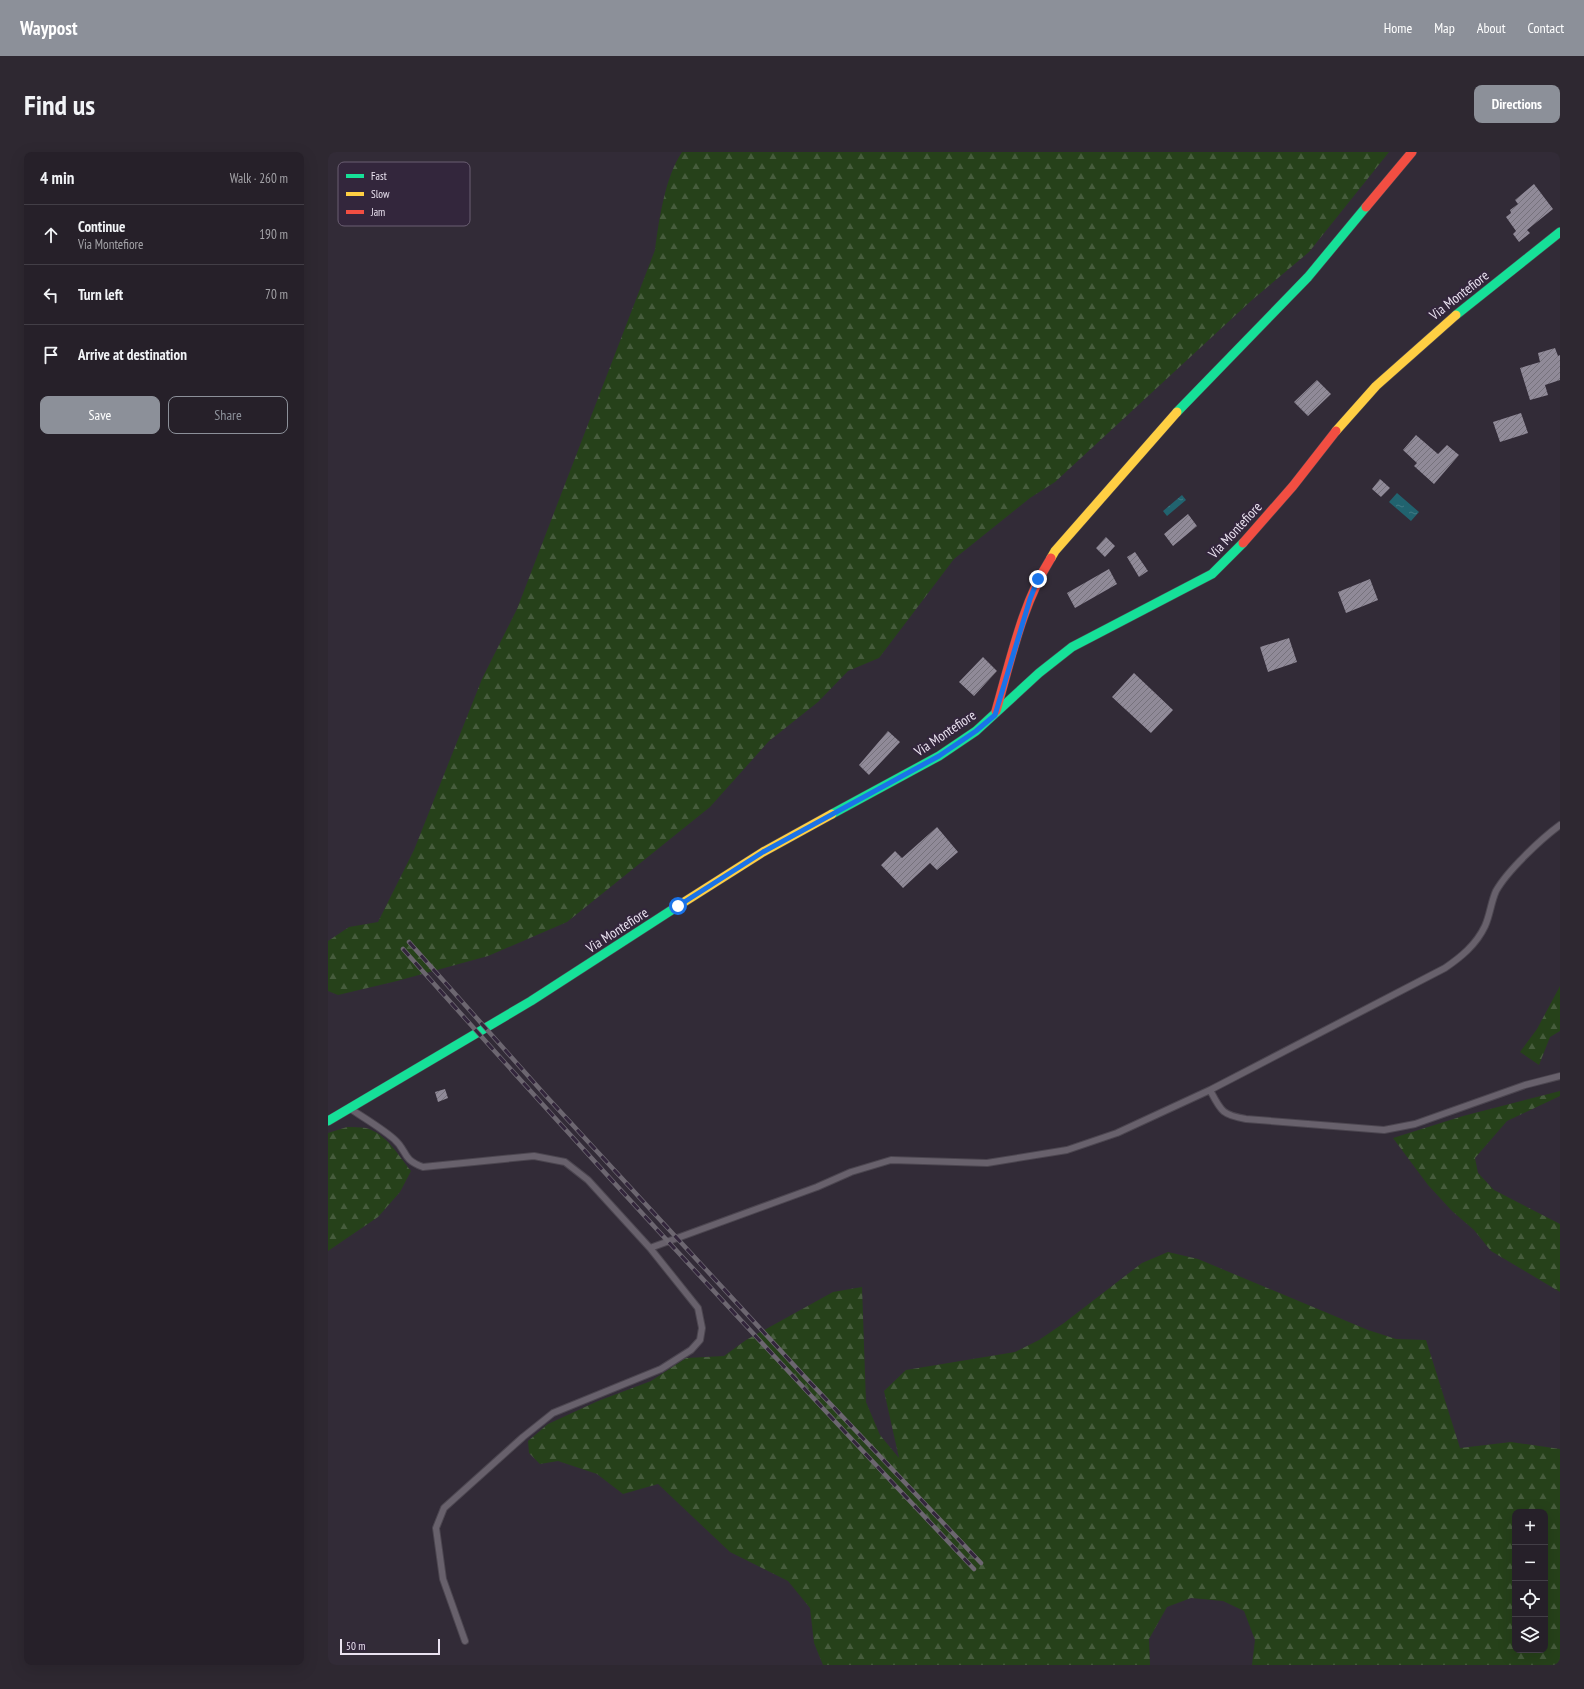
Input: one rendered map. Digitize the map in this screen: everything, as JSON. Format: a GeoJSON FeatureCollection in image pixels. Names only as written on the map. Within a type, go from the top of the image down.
{"type":"FeatureCollection","features":[{"type":"Feature","properties":{"kind":"main road"},"geometry":{"type":"LineString","coordinates":[[995,715],[1030,599],[1044,569],[1055,551],[1177,412],[1308,277],[1412,152]]}},
{"type":"Feature","properties":{"kind":"main road","name":"Via Montefiore"},"geometry":{"type":"LineString","coordinates":[[328,1121],[531,1001],[763,852],[939,756],[976,731],[995,715],[1038,673],[1072,647],[1212,574],[1254,532],[1293,486],[1341,424],[1376,386],[1440,328],[1560,232]]}},
{"type":"Feature","properties":{"kind":"lane"},"geometry":{"type":"LineString","coordinates":[[650,1248],[817,1187],[851,1172],[891,1160],[986,1163],[1067,1150],[1118,1133],[1210,1090],[1445,968],[1462,957],[1485,927],[1496,892],[1509,872],[1560,825]]}},
{"type":"Feature","properties":{"kind":"lane"},"geometry":{"type":"LineString","coordinates":[[1210,1090],[1219,1108],[1230,1116],[1246,1119],[1384,1130],[1415,1124],[1525,1085],[1560,1076]]}},
{"type":"Feature","properties":{"kind":"lane"},"geometry":{"type":"LineString","coordinates":[[349,1108],[396,1140],[406,1157],[412,1163],[423,1167],[534,1156],[565,1162],[588,1180],[650,1248],[698,1308],[702,1328],[700,1340],[691,1350],[662,1369],[553,1413],[523,1436],[444,1508],[436,1528],[443,1579],[465,1641]]}},
{"type":"Feature","properties":{"kind":"green space"},"geometry":{"type":"Polygon","coordinates":[[[682,152],[1389,152],[1309,252],[1252,300],[1055,482],[1030,498],[954,559],[879,658],[848,671],[818,702],[769,741],[710,807],[567,922],[488,956],[397,981],[338,995],[328,991],[328,941],[349,927],[378,922],[414,850],[482,679],[517,609],[655,250],[667,186],[676,162],[682,152]]]}},
{"type":"Feature","properties":{"kind":"green space"},"geometry":{"type":"Polygon","coordinates":[[[1560,986],[1560,1031],[1550,1037],[1539,1065],[1520,1052],[1537,1029],[1560,986]]]}},
{"type":"Feature","properties":{"kind":"green space"},"geometry":{"type":"Polygon","coordinates":[[[1560,1091],[1560,1096],[1507,1121],[1475,1158],[1478,1173],[1494,1190],[1560,1224],[1560,1292],[1491,1251],[1474,1230],[1452,1211],[1428,1185],[1393,1138],[1463,1116],[1560,1091]]]}},
{"type":"Feature","properties":{"kind":"green space"},"geometry":{"type":"Polygon","coordinates":[[[347,1127],[366,1128],[380,1135],[392,1146],[411,1171],[400,1192],[378,1217],[328,1251],[328,1133],[347,1127]]]}},
{"type":"Feature","properties":{"kind":"green space"},"geometry":{"type":"Polygon","coordinates":[[[1168,1252],[1198,1259],[1368,1330],[1396,1339],[1426,1340],[1460,1448],[1511,1442],[1560,1449],[1560,1665],[1252,1665],[1255,1640],[1244,1611],[1223,1601],[1191,1598],[1167,1607],[1149,1639],[1150,1665],[823,1665],[814,1643],[810,1608],[788,1581],[730,1552],[658,1484],[623,1494],[597,1474],[558,1461],[540,1464],[529,1453],[528,1441],[548,1424],[598,1401],[651,1381],[686,1358],[724,1356],[746,1340],[833,1292],[862,1287],[866,1402],[880,1435],[899,1458],[884,1391],[906,1370],[1015,1352],[1039,1340],[1064,1323],[1142,1263],[1168,1252]]]}},
{"type":"Feature","properties":{"kind":"water"},"geometry":{"type":"Polygon","coordinates":[[[1397,493],[1419,512],[1411,521],[1389,502],[1397,493]]]}},
{"type":"Feature","properties":{"kind":"water"},"geometry":{"type":"Polygon","coordinates":[[[1182,495],[1186,500],[1167,516],[1163,511],[1182,495]]]}},
{"type":"Feature","properties":{"kind":"building"},"geometry":{"type":"Polygon","coordinates":[[[1534,184],[1553,209],[1527,230],[1530,233],[1519,242],[1513,234],[1516,231],[1506,217],[1511,213],[1510,210],[1518,204],[1515,200],[1534,184]]]}},
{"type":"Feature","properties":{"kind":"building"},"geometry":{"type":"Polygon","coordinates":[[[1555,348],[1558,356],[1560,355],[1560,380],[1545,385],[1548,395],[1530,400],[1520,368],[1540,362],[1538,353],[1555,348]]]}},
{"type":"Feature","properties":{"kind":"building"},"geometry":{"type":"Polygon","coordinates":[[[1317,380],[1331,394],[1308,416],[1294,402],[1317,380]]]}},
{"type":"Feature","properties":{"kind":"building"},"geometry":{"type":"Polygon","coordinates":[[[1521,413],[1528,433],[1500,442],[1493,422],[1521,413]]]}},
{"type":"Feature","properties":{"kind":"building"},"geometry":{"type":"Polygon","coordinates":[[[1416,435],[1438,454],[1447,445],[1459,455],[1434,484],[1414,466],[1417,463],[1403,450],[1416,435]]]}},
{"type":"Feature","properties":{"kind":"building"},"geometry":{"type":"Polygon","coordinates":[[[1380,479],[1390,488],[1381,497],[1372,489],[1380,479]]]}},
{"type":"Feature","properties":{"kind":"building"},"geometry":{"type":"Polygon","coordinates":[[[1188,514],[1197,526],[1173,546],[1164,534],[1188,514]]]}},
{"type":"Feature","properties":{"kind":"building"},"geometry":{"type":"Polygon","coordinates":[[[1106,537],[1115,546],[1105,557],[1096,548],[1106,537]]]}},
{"type":"Feature","properties":{"kind":"building"},"geometry":{"type":"Polygon","coordinates":[[[1135,552],[1148,571],[1139,577],[1127,557],[1135,552]]]}},
{"type":"Feature","properties":{"kind":"building"},"geometry":{"type":"Polygon","coordinates":[[[1109,569],[1117,584],[1075,608],[1067,593],[1109,569]]]}},
{"type":"Feature","properties":{"kind":"building"},"geometry":{"type":"Polygon","coordinates":[[[1370,579],[1378,600],[1346,613],[1338,592],[1370,579]]]}},
{"type":"Feature","properties":{"kind":"building"},"geometry":{"type":"Polygon","coordinates":[[[1289,638],[1297,662],[1268,672],[1260,647],[1289,638]]]}},
{"type":"Feature","properties":{"kind":"building"},"geometry":{"type":"Polygon","coordinates":[[[983,657],[997,671],[974,696],[959,682],[983,657]]]}},
{"type":"Feature","properties":{"kind":"building"},"geometry":{"type":"Polygon","coordinates":[[[1134,673],[1173,710],[1151,733],[1112,697],[1134,673]]]}},
{"type":"Feature","properties":{"kind":"building"},"geometry":{"type":"Polygon","coordinates":[[[888,731],[900,742],[869,775],[859,765],[888,731]]]}},
{"type":"Feature","properties":{"kind":"building"},"geometry":{"type":"Polygon","coordinates":[[[937,827],[958,852],[937,870],[930,863],[903,888],[881,865],[895,851],[902,858],[937,827]]]}},
{"type":"Feature","properties":{"kind":"building"},"geometry":{"type":"Polygon","coordinates":[[[445,1089],[448,1098],[438,1102],[435,1092],[445,1089]]]}},
{"type":"Feature","properties":{"kind":"railway"},"geometry":{"type":"LineString","coordinates":[[409,942],[546,1096],[804,1376],[981,1563]]}},
{"type":"Feature","properties":{"kind":"railway"},"geometry":{"type":"LineString","coordinates":[[403,949],[686,1261],[974,1569]]}},
{"type":"Feature","properties":{"kind":"traffic: fast"},"geometry":{"type":"LineString","coordinates":[[1177,412],[1308,277],[1366,207]]}},
{"type":"Feature","properties":{"kind":"traffic: fast"},"geometry":{"type":"LineString","coordinates":[[1456,315],[1560,232]]}},
{"type":"Feature","properties":{"kind":"traffic: fast"},"geometry":{"type":"LineString","coordinates":[[832,814],[939,756],[976,731],[1039,673],[1072,647],[1212,574],[1243,543]]}},
{"type":"Feature","properties":{"kind":"traffic: fast"},"geometry":{"type":"LineString","coordinates":[[328,1121],[531,1001],[681,904]]}},
{"type":"Feature","properties":{"kind":"traffic: slow"},"geometry":{"type":"LineString","coordinates":[[1336,431],[1376,386],[1456,315]]}},
{"type":"Feature","properties":{"kind":"traffic: slow"},"geometry":{"type":"LineString","coordinates":[[1051,558],[1055,551],[1177,412]]}},
{"type":"Feature","properties":{"kind":"traffic: slow"},"geometry":{"type":"LineString","coordinates":[[681,904],[763,852],[832,814]]}},
{"type":"Feature","properties":{"kind":"traffic: jam"},"geometry":{"type":"LineString","coordinates":[[1366,207],[1412,152]]}},
{"type":"Feature","properties":{"kind":"traffic: jam"},"geometry":{"type":"LineString","coordinates":[[1243,543],[1293,486],[1336,431]]}},
{"type":"Feature","properties":{"kind":"traffic: jam"},"geometry":{"type":"LineString","coordinates":[[996,711],[1018,632],[1032,594],[1051,558]]}},
{"type":"Feature","properties":{"kind":"route"},"geometry":{"type":"LineString","coordinates":[[678,906],[763,852],[894,782],[939,756],[976,731],[995,715],[1030,599],[1038,579]]}}]}
